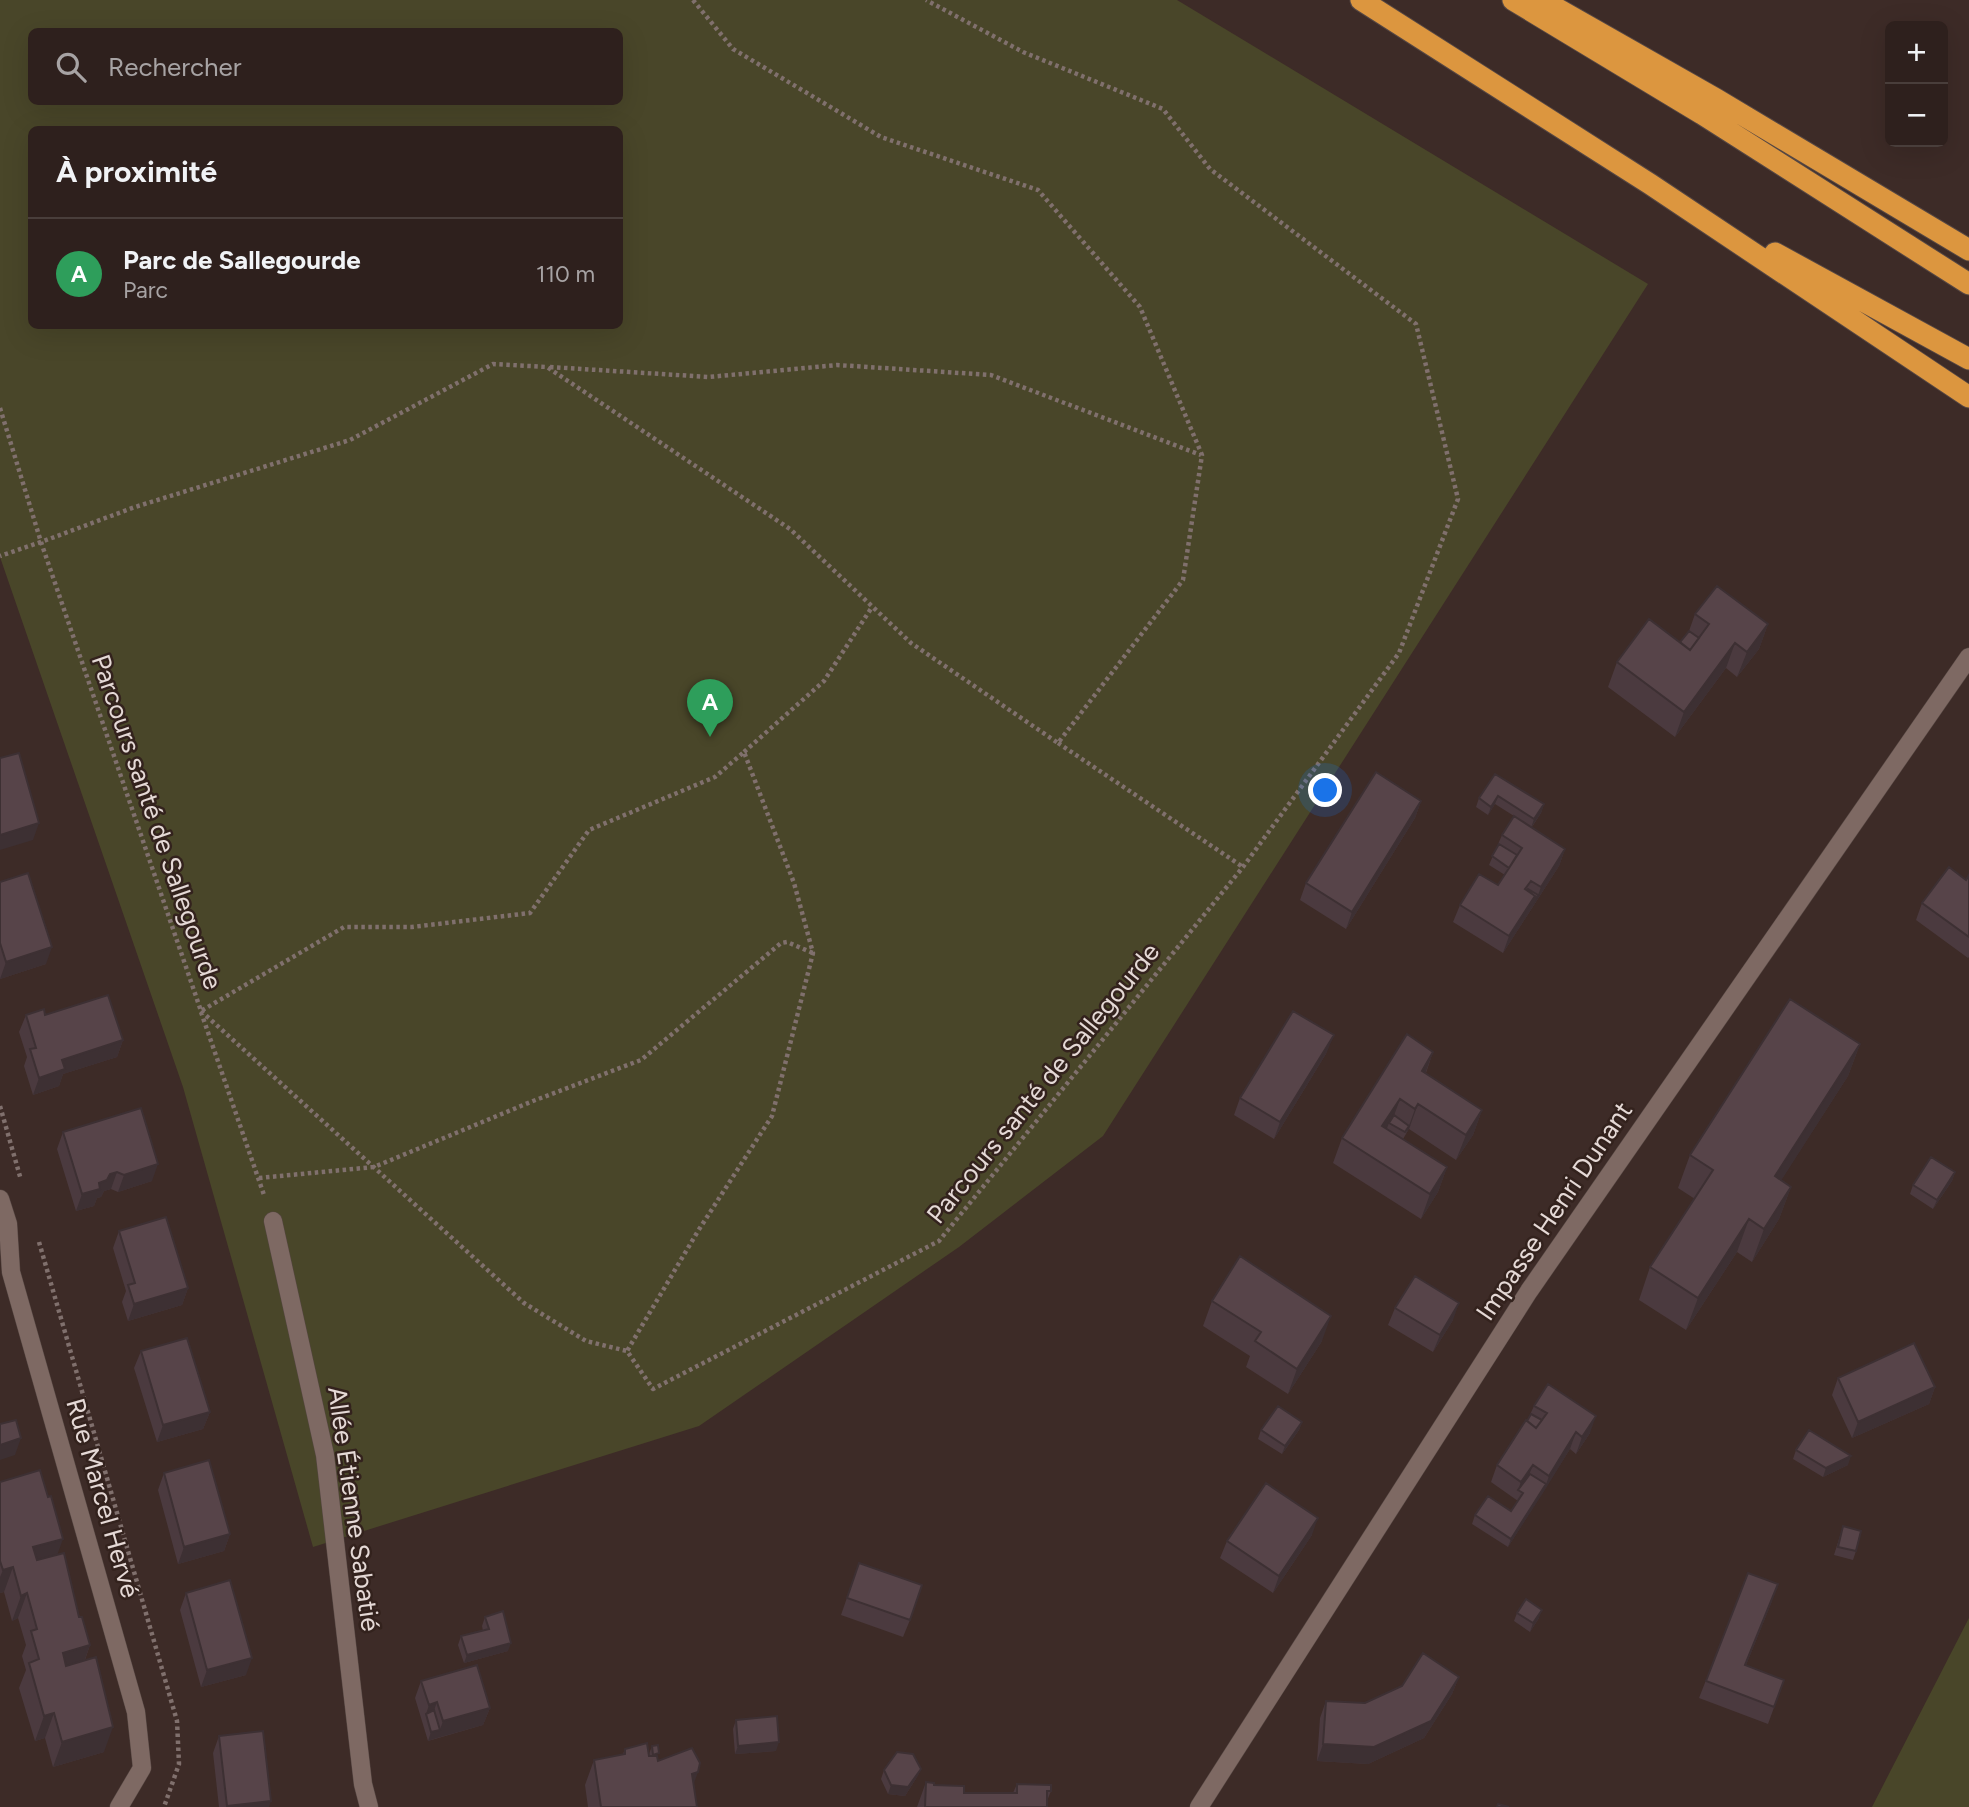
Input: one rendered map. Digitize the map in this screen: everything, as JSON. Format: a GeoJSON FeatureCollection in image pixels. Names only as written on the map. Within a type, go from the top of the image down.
{"type":"FeatureCollection","features":[{"type":"Feature","properties":{"kind":"highway"},"geometry":{"type":"LineString","coordinates":[[1361,0],[1650,184],[1969,397]]}},
{"type":"Feature","properties":{"kind":"highway"},"geometry":{"type":"LineString","coordinates":[[1513,0],[1702,114],[1969,284]]}},
{"type":"Feature","properties":{"kind":"highway"},"geometry":{"type":"LineString","coordinates":[[1542,0],[1716,99],[1969,250]]}},
{"type":"Feature","properties":{"kind":"highway"},"geometry":{"type":"LineString","coordinates":[[1650,184],[1969,359]]}},
{"type":"Feature","properties":{"kind":"street","name":"Impasse Henri Dunant"},"geometry":{"type":"LineString","coordinates":[[1199,1807],[1529,1291],[1969,657]]}},
{"type":"Feature","properties":{"kind":"street","name":"Rue Marcel Hervé"},"geometry":{"type":"LineString","coordinates":[[0,1199],[8,1224],[11,1272],[136,1712],[142,1768],[119,1807]]}},
{"type":"Feature","properties":{"kind":"street","name":"Allée Étienne Sabatié"},"geometry":{"type":"LineString","coordinates":[[273,1221],[325,1455],[362,1770],[369,1807]]}},
{"type":"Feature","properties":{"kind":"path"},"geometry":{"type":"LineString","coordinates":[[693,0],[733,49],[881,137],[1038,190],[1140,307],[1202,455],[1184,580],[1058,743]]}},
{"type":"Feature","properties":{"kind":"path","name":"Parcours santé de Sallegourde"},"geometry":{"type":"LineString","coordinates":[[627,1351],[653,1389],[939,1241],[1243,867],[1399,653],[1458,499],[1416,324],[1210,169],[1163,109],[1023,52],[926,0]]}},
{"type":"Feature","properties":{"kind":"path"},"geometry":{"type":"LineString","coordinates":[[0,556],[135,507],[350,440],[493,364],[709,377],[837,365],[991,375],[1202,455]]}},
{"type":"Feature","properties":{"kind":"path"},"geometry":{"type":"LineString","coordinates":[[547,367],[790,529],[911,643],[1243,867]]}},
{"type":"Feature","properties":{"kind":"path","name":"Parcours santé de Sallegourde"},"geometry":{"type":"LineString","coordinates":[[0,408],[41,542],[201,1011],[344,927],[412,928],[530,913],[589,830],[715,777],[824,681],[872,607]]}},
{"type":"Feature","properties":{"kind":"path"},"geometry":{"type":"LineString","coordinates":[[201,1011],[524,1303],[586,1341],[627,1351],[698,1231],[772,1116],[813,953],[794,883],[744,752]]}},
{"type":"Feature","properties":{"kind":"path"},"geometry":{"type":"LineString","coordinates":[[259,1178],[374,1167],[533,1101],[641,1060],[782,943],[787,942],[813,953]]}},
{"type":"Feature","properties":{"kind":"path"},"geometry":{"type":"LineString","coordinates":[[201,1011],[273,1221]]}},
{"type":"Feature","properties":{"kind":"path"},"geometry":{"type":"LineString","coordinates":[[0,1106],[23,1187]]}},
{"type":"Feature","properties":{"kind":"path"},"geometry":{"type":"LineString","coordinates":[[39,1240],[177,1721],[178,1764],[164,1807]]}},
{"type":"Feature","properties":{"kind":"shaded area"},"geometry":{"type":"Polygon","coordinates":[[[0,0],[1177,0],[1648,284],[1103,1136],[959,1247],[699,1426],[313,1547],[183,1087],[0,557],[0,0]]]}},
{"type":"Feature","properties":{"kind":"shaded area"},"geometry":{"type":"Polygon","coordinates":[[[1969,1618],[1969,1807],[1872,1807],[1969,1618]]]}},
{"type":"Feature","properties":{"kind":"building"},"geometry":{"type":"Polygon","coordinates":[[[1717,586],[1768,624],[1747,652],[1735,643],[1684,712],[1617,662],[1649,619],[1690,650],[1709,624],[1695,614],[1717,586]]]}},
{"type":"Feature","properties":{"kind":"building"},"geometry":{"type":"Polygon","coordinates":[[[1689,631],[1699,638],[1690,650],[1680,642],[1689,631]]]}},
{"type":"Feature","properties":{"kind":"building"},"geometry":{"type":"Polygon","coordinates":[[[19,753],[39,823],[0,835],[0,758],[19,753]]]}},
{"type":"Feature","properties":{"kind":"building"},"geometry":{"type":"Polygon","coordinates":[[[1376,772],[1421,801],[1352,912],[1306,883],[1376,772]]]}},
{"type":"Feature","properties":{"kind":"building"},"geometry":{"type":"Polygon","coordinates":[[[1495,774],[1544,804],[1534,819],[1498,796],[1491,807],[1479,798],[1495,774]]]}},
{"type":"Feature","properties":{"kind":"building"},"geometry":{"type":"Polygon","coordinates":[[[1514,816],[1565,849],[1541,887],[1531,881],[1525,889],[1535,896],[1509,936],[1460,905],[1479,874],[1498,885],[1522,848],[1502,835],[1514,816]]]}},
{"type":"Feature","properties":{"kind":"building"},"geometry":{"type":"Polygon","coordinates":[[[1499,844],[1517,855],[1509,868],[1492,856],[1499,844]]]}},
{"type":"Feature","properties":{"kind":"building"},"geometry":{"type":"Polygon","coordinates":[[[1949,867],[1966,880],[1969,875],[1969,937],[1922,903],[1949,867]]]}},
{"type":"Feature","properties":{"kind":"building"},"geometry":{"type":"Polygon","coordinates":[[[28,873],[52,947],[6,962],[0,943],[0,882],[28,873]]]}},
{"type":"Feature","properties":{"kind":"building"},"geometry":{"type":"Polygon","coordinates":[[[1528,889],[1538,895],[1532,905],[1535,896],[1528,889]]]}},
{"type":"Feature","properties":{"kind":"building"},"geometry":{"type":"Polygon","coordinates":[[[108,995],[123,1040],[62,1060],[65,1069],[39,1078],[30,1049],[36,1048],[26,1015],[44,1009],[45,1015],[108,995]]]}},
{"type":"Feature","properties":{"kind":"building"},"geometry":{"type":"Polygon","coordinates":[[[1790,999],[1860,1044],[1775,1176],[1791,1187],[1764,1229],[1749,1219],[1698,1298],[1650,1267],[1713,1170],[1690,1155],[1790,999]]]}},
{"type":"Feature","properties":{"kind":"building"},"geometry":{"type":"Polygon","coordinates":[[[1293,1011],[1334,1035],[1280,1122],[1240,1098],[1293,1011]]]}},
{"type":"Feature","properties":{"kind":"building"},"geometry":{"type":"Polygon","coordinates":[[[1407,1034],[1433,1052],[1422,1071],[1482,1110],[1466,1135],[1418,1104],[1415,1109],[1400,1099],[1382,1126],[1447,1167],[1430,1194],[1342,1138],[1407,1034]]]}},
{"type":"Feature","properties":{"kind":"building"},"geometry":{"type":"Polygon","coordinates":[[[141,1108],[158,1164],[124,1175],[117,1172],[110,1174],[107,1180],[99,1183],[100,1189],[82,1194],[63,1132],[141,1108]]]}},
{"type":"Feature","properties":{"kind":"building"},"geometry":{"type":"Polygon","coordinates":[[[1394,1115],[1409,1126],[1405,1132],[1389,1123],[1394,1115]]]}},
{"type":"Feature","properties":{"kind":"building"},"geometry":{"type":"Polygon","coordinates":[[[1931,1157],[1955,1172],[1937,1200],[1913,1185],[1931,1157]]]}},
{"type":"Feature","properties":{"kind":"building"},"geometry":{"type":"Polygon","coordinates":[[[166,1217],[188,1288],[134,1304],[128,1285],[135,1283],[119,1231],[166,1217]]]}},
{"type":"Feature","properties":{"kind":"building"},"geometry":{"type":"Polygon","coordinates":[[[1240,1256],[1331,1316],[1297,1369],[1255,1341],[1261,1332],[1212,1301],[1240,1256]]]}},
{"type":"Feature","properties":{"kind":"building"},"geometry":{"type":"Polygon","coordinates":[[[1415,1276],[1459,1303],[1440,1335],[1395,1308],[1415,1276]]]}},
{"type":"Feature","properties":{"kind":"building"},"geometry":{"type":"Polygon","coordinates":[[[187,1338],[210,1412],[163,1425],[141,1351],[187,1338]]]}},
{"type":"Feature","properties":{"kind":"building"},"geometry":{"type":"Polygon","coordinates":[[[1914,1343],[1935,1387],[1858,1422],[1838,1378],[1914,1343]]]}},
{"type":"Feature","properties":{"kind":"building"},"geometry":{"type":"Polygon","coordinates":[[[1548,1384],[1596,1416],[1582,1437],[1576,1432],[1549,1476],[1533,1465],[1521,1482],[1497,1465],[1526,1420],[1536,1428],[1547,1413],[1534,1406],[1548,1384]]]}},
{"type":"Feature","properties":{"kind":"building"},"geometry":{"type":"Polygon","coordinates":[[[1278,1406],[1302,1422],[1285,1446],[1261,1430],[1278,1406]]]}},
{"type":"Feature","properties":{"kind":"building"},"geometry":{"type":"Polygon","coordinates":[[[1531,1414],[1542,1420],[1536,1428],[1527,1421],[1531,1414]]]}},
{"type":"Feature","properties":{"kind":"building"},"geometry":{"type":"Polygon","coordinates":[[[16,1420],[21,1438],[0,1445],[0,1424],[16,1420]]]}},
{"type":"Feature","properties":{"kind":"building"},"geometry":{"type":"Polygon","coordinates":[[[1809,1430],[1851,1456],[1826,1468],[1796,1450],[1809,1430]]]}},
{"type":"Feature","properties":{"kind":"building"},"geometry":{"type":"Polygon","coordinates":[[[209,1460],[230,1534],[184,1547],[164,1473],[209,1460]]]}},
{"type":"Feature","properties":{"kind":"building"},"geometry":{"type":"Polygon","coordinates":[[[40,1470],[48,1497],[51,1496],[63,1539],[33,1547],[37,1560],[64,1553],[79,1617],[82,1617],[90,1645],[63,1653],[66,1666],[96,1657],[113,1727],[62,1742],[54,1713],[44,1716],[29,1663],[39,1659],[31,1631],[37,1629],[27,1593],[21,1596],[13,1567],[3,1570],[0,1561],[0,1482],[40,1470]]]}},
{"type":"Feature","properties":{"kind":"building"},"geometry":{"type":"Polygon","coordinates":[[[1530,1474],[1546,1484],[1511,1539],[1475,1515],[1488,1496],[1511,1511],[1523,1493],[1518,1490],[1530,1474]]]}},
{"type":"Feature","properties":{"kind":"building"},"geometry":{"type":"Polygon","coordinates":[[[1266,1483],[1318,1518],[1279,1576],[1227,1541],[1266,1483]]]}},
{"type":"Feature","properties":{"kind":"building"},"geometry":{"type":"Polygon","coordinates":[[[1843,1526],[1861,1531],[1856,1551],[1838,1547],[1843,1526]]]}},
{"type":"Feature","properties":{"kind":"building"},"geometry":{"type":"Polygon","coordinates":[[[859,1563],[922,1585],[910,1620],[847,1598],[859,1563]]]}},
{"type":"Feature","properties":{"kind":"building"},"geometry":{"type":"Polygon","coordinates":[[[1748,1573],[1778,1584],[1745,1665],[1784,1680],[1774,1707],[1706,1681],[1748,1573]]]}},
{"type":"Feature","properties":{"kind":"building"},"geometry":{"type":"Polygon","coordinates":[[[230,1580],[252,1658],[207,1670],[186,1593],[230,1580]]]}},
{"type":"Feature","properties":{"kind":"building"},"geometry":{"type":"Polygon","coordinates":[[[1526,1599],[1542,1610],[1533,1623],[1517,1613],[1526,1599]]]}},
{"type":"Feature","properties":{"kind":"building"},"geometry":{"type":"Polygon","coordinates":[[[503,1611],[511,1643],[467,1655],[461,1636],[489,1629],[485,1617],[503,1611]]]}},
{"type":"Feature","properties":{"kind":"building"},"geometry":{"type":"Polygon","coordinates":[[[1423,1653],[1459,1677],[1431,1721],[1374,1747],[1323,1744],[1326,1701],[1365,1703],[1402,1686],[1423,1653]]]}},
{"type":"Feature","properties":{"kind":"building"},"geometry":{"type":"Polygon","coordinates":[[[477,1665],[490,1708],[443,1721],[437,1702],[429,1705],[421,1681],[477,1665]]]}},
{"type":"Feature","properties":{"kind":"building"},"geometry":{"type":"Polygon","coordinates":[[[434,1710],[440,1730],[431,1732],[426,1714],[434,1710]]]}},
{"type":"Feature","properties":{"kind":"building"},"geometry":{"type":"Polygon","coordinates":[[[777,1716],[779,1742],[738,1746],[736,1720],[777,1716]]]}},
{"type":"Feature","properties":{"kind":"building"},"geometry":{"type":"Polygon","coordinates":[[[263,1731],[271,1801],[227,1806],[219,1736],[263,1731]]]}},
{"type":"Feature","properties":{"kind":"building"},"geometry":{"type":"Polygon","coordinates":[[[647,1743],[649,1756],[657,1756],[658,1761],[692,1748],[700,1763],[698,1772],[692,1774],[697,1807],[601,1807],[594,1760],[625,1754],[625,1749],[647,1743]]]}},
{"type":"Feature","properties":{"kind":"building"},"geometry":{"type":"Polygon","coordinates":[[[658,1745],[659,1753],[653,1755],[652,1746],[658,1745]]]}},
{"type":"Feature","properties":{"kind":"building"},"geometry":{"type":"Polygon","coordinates":[[[897,1752],[913,1754],[921,1769],[908,1787],[891,1785],[884,1770],[897,1752]]]}},
{"type":"Feature","properties":{"kind":"building"},"geometry":{"type":"Polygon","coordinates":[[[926,1782],[934,1785],[964,1786],[964,1793],[1017,1793],[1017,1784],[1051,1785],[1051,1791],[1047,1791],[1047,1807],[925,1807],[926,1782]]]}},
{"type":"Feature","properties":{"kind":"place","name":"Parc de Sallegourde"},"geometry":{"type":"Point","coordinates":[710,737]}}]}
